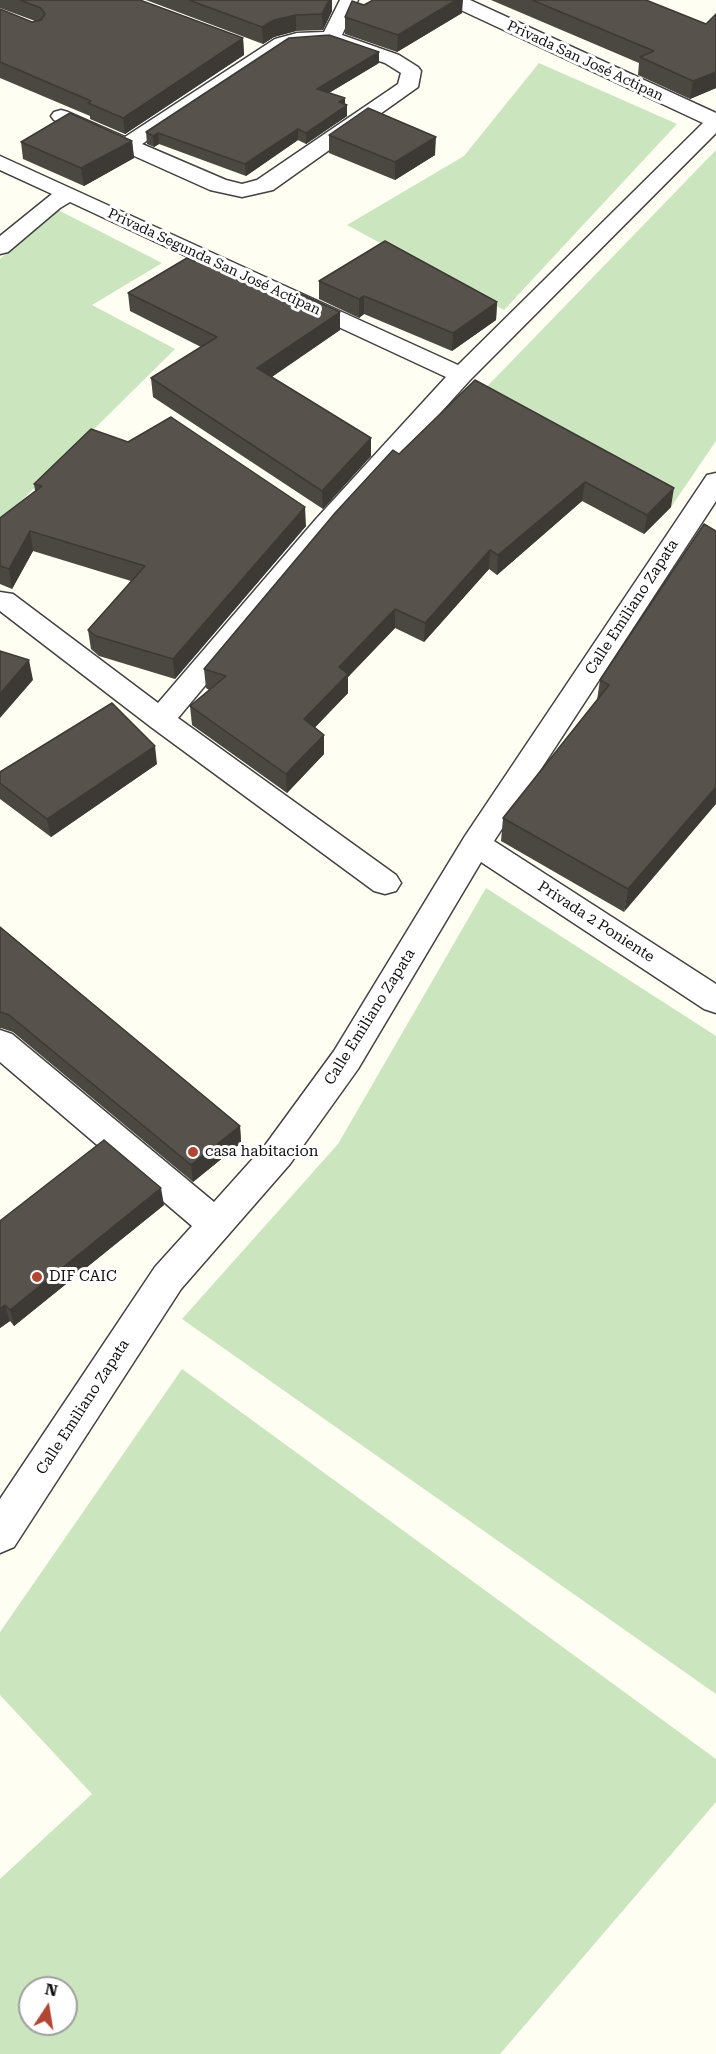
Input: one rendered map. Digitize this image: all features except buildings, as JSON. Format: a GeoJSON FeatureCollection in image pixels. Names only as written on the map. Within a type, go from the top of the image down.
{"type":"FeatureCollection","features":[{"type":"Feature","properties":{"kind":"street"},"geometry":{"type":"LineString","coordinates":[[331,38],[349,0]]}},
{"type":"Feature","properties":{"kind":"street","name":"Privada San José Actipan"},"geometry":{"type":"LineString","coordinates":[[455,0],[716,121]]}},
{"type":"Feature","properties":{"kind":"street"},"geometry":{"type":"LineString","coordinates":[[61,116],[218,185],[242,191],[265,185],[408,87],[411,70],[392,59],[331,38],[297,39],[282,43],[264,53],[127,145]]}},
{"type":"Feature","properties":{"kind":"street"},"geometry":{"type":"LineString","coordinates":[[242,45],[264,53]]}},
{"type":"Feature","properties":{"kind":"street"},"geometry":{"type":"LineString","coordinates":[[161,720],[316,519],[716,121]]}},
{"type":"Feature","properties":{"kind":"street","name":"Privada Segunda San José Actipan"},"geometry":{"type":"LineString","coordinates":[[0,162],[67,195],[461,375]]}},
{"type":"Feature","properties":{"kind":"street"},"geometry":{"type":"LineString","coordinates":[[0,247],[52,203],[67,195]]}},
{"type":"Feature","properties":{"kind":"street","name":"Calle Emiliano Zapata"},"geometry":{"type":"LineString","coordinates":[[0,1534],[168,1278],[278,1154],[346,1060],[476,844],[703,526],[716,481]]}},
{"type":"Feature","properties":{"kind":"street"},"geometry":{"type":"LineString","coordinates":[[3,600],[161,720],[385,883]]}},
{"type":"Feature","properties":{"kind":"street","name":"Privada 2 Poniente"},"geometry":{"type":"LineString","coordinates":[[476,844],[716,1000]]}},
{"type":"Feature","properties":{"kind":"street"},"geometry":{"type":"LineString","coordinates":[[0,1043],[216,1225]]}},
{"type":"Feature","properties":{"kind":"green space"},"geometry":{"type":"Polygon","coordinates":[[[539,63],[677,124],[504,310],[347,225],[464,156],[539,63]]]}},
{"type":"Feature","properties":{"kind":"green space"},"geometry":{"type":"Polygon","coordinates":[[[716,150],[716,441],[671,507],[474,400],[716,150]]]}},
{"type":"Feature","properties":{"kind":"green space"},"geometry":{"type":"Polygon","coordinates":[[[56,209],[162,263],[92,305],[175,349],[0,522],[0,259],[56,209]]]}},
{"type":"Feature","properties":{"kind":"green space"},"geometry":{"type":"Polygon","coordinates":[[[486,888],[716,1036],[716,1694],[182,1319],[338,1144],[486,888]]]}},
{"type":"Feature","properties":{"kind":"green space"},"geometry":{"type":"Polygon","coordinates":[[[182,1369],[716,1759],[716,1802],[500,2054],[0,2054],[0,1879],[92,1794],[0,1695],[0,1632],[182,1369]]]}},
{"type":"Feature","properties":{"kind":"place","name":"casa habitacion"},"geometry":{"type":"Point","coordinates":[193,1152]}},
{"type":"Feature","properties":{"kind":"place","name":"DIF CAIC"},"geometry":{"type":"Point","coordinates":[37,1277]}}]}
